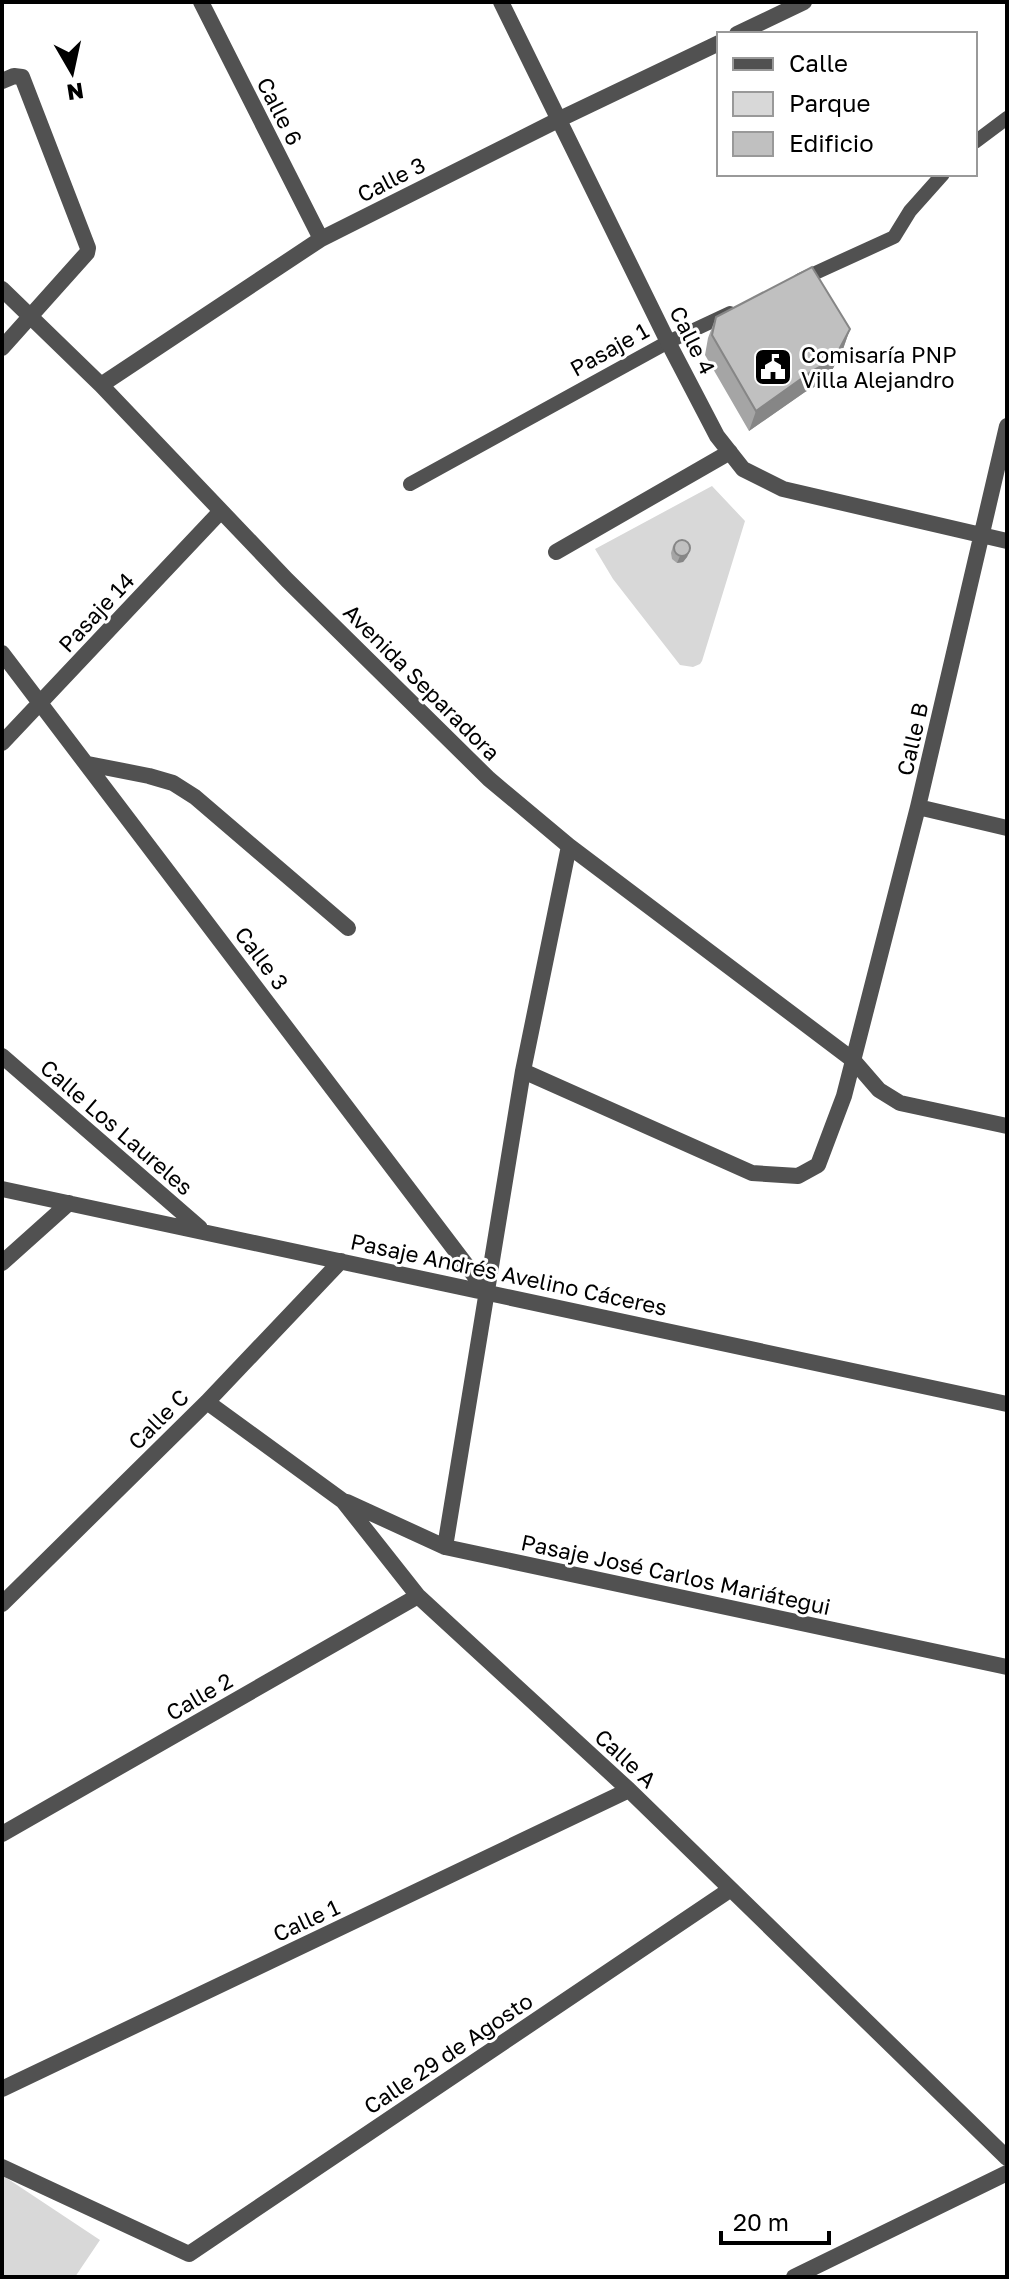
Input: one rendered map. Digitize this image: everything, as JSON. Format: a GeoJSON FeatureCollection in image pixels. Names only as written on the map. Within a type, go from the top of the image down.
{"type":"FeatureCollection","features":[{"type":"Feature","properties":{"kind":"street","name":"Calle 6"},"geometry":{"type":"LineString","coordinates":[[201,2],[321,239]]}},
{"type":"Feature","properties":{"kind":"street","name":"Calle 4"},"geometry":{"type":"LineString","coordinates":[[501,2],[668,342],[717,436],[743,469],[783,489],[1007,541]]}},
{"type":"Feature","properties":{"kind":"street"},"geometry":{"type":"LineString","coordinates":[[740,32],[784,6],[804,2]]}},
{"type":"Feature","properties":{"kind":"street","name":"Calle 3"},"geometry":{"type":"LineString","coordinates":[[101,385],[321,239],[717,44]]}},
{"type":"Feature","properties":{"kind":"street"},"geometry":{"type":"LineString","coordinates":[[2,81],[14,76],[22,77],[88,244],[87,253],[2,348]]}},
{"type":"Feature","properties":{"kind":"street","name":"Avenida Separadora"},"geometry":{"type":"LineString","coordinates":[[2,289],[101,385],[287,580],[489,779],[569,846],[853,1060],[879,1090],[900,1103],[1007,1126]]}},
{"type":"Feature","properties":{"kind":"street","name":"Calle B"},"geometry":{"type":"LineString","coordinates":[[523,1071],[752,1173],[798,1176],[818,1165],[844,1096],[918,807],[1007,426]]}},
{"type":"Feature","properties":{"kind":"street"},"geometry":{"type":"LineString","coordinates":[[556,552],[730,452]]}},
{"type":"Feature","properties":{"kind":"street","name":"Pasaje 14"},"geometry":{"type":"LineString","coordinates":[[2,743],[221,511]]}},
{"type":"Feature","properties":{"kind":"street","name":"Calle 3"},"geometry":{"type":"LineString","coordinates":[[2,653],[486,1291]]}},
{"type":"Feature","properties":{"kind":"street"},"geometry":{"type":"LineString","coordinates":[[88,764],[173,783],[195,797],[348,928]]}},
{"type":"Feature","properties":{"kind":"street"},"geometry":{"type":"LineString","coordinates":[[918,807],[1007,828]]}},
{"type":"Feature","properties":{"kind":"street"},"geometry":{"type":"LineString","coordinates":[[445,1547],[523,1071],[569,846]]}},
{"type":"Feature","properties":{"kind":"street","name":"Calle Los Laureles"},"geometry":{"type":"LineString","coordinates":[[2,1056],[203,1231]]}},
{"type":"Feature","properties":{"kind":"street","name":"Pasaje Andrés Avelino Cáceres"},"geometry":{"type":"LineString","coordinates":[[2,1189],[1007,1404]]}},
{"type":"Feature","properties":{"kind":"street"},"geometry":{"type":"LineString","coordinates":[[2,1263],[69,1203]]}},
{"type":"Feature","properties":{"kind":"street","name":"Calle C"},"geometry":{"type":"LineString","coordinates":[[2,1604],[207,1402],[341,1261]]}},
{"type":"Feature","properties":{"kind":"street","name":"Calle A"},"geometry":{"type":"LineString","coordinates":[[207,1402],[343,1501],[418,1596],[629,1790],[1007,2158]]}},
{"type":"Feature","properties":{"kind":"street","name":"Pasaje José Carlos Mariátegui"},"geometry":{"type":"LineString","coordinates":[[343,1501],[445,1547],[1007,1667]]}},
{"type":"Feature","properties":{"kind":"street","name":"Calle 2"},"geometry":{"type":"LineString","coordinates":[[2,1834],[418,1596]]}},
{"type":"Feature","properties":{"kind":"street","name":"Calle 1"},"geometry":{"type":"LineString","coordinates":[[2,2089],[629,1790]]}},
{"type":"Feature","properties":{"kind":"street","name":"Calle 29 de Agosto"},"geometry":{"type":"LineString","coordinates":[[2,2167],[189,2254],[731,1889]]}},
{"type":"Feature","properties":{"kind":"street"},"geometry":{"type":"LineString","coordinates":[[794,2277],[1007,2173]]}},
{"type":"Feature","properties":{"kind":"lane"},"geometry":{"type":"LineString","coordinates":[[977,140],[1007,118]]}},
{"type":"Feature","properties":{"kind":"lane"},"geometry":{"type":"LineString","coordinates":[[781,289],[894,237],[910,211],[941,176]]}},
{"type":"Feature","properties":{"kind":"lane","name":"Pasaje 1"},"geometry":{"type":"LineString","coordinates":[[410,484],[668,342],[739,309]]}},
{"type":"Feature","properties":{"kind":"green space"},"geometry":{"type":"Polygon","coordinates":[[[712,486],[745,521],[702,661],[693,667],[680,665],[613,579],[595,549],[712,486]]]}},
{"type":"Feature","properties":{"kind":"green space"},"geometry":{"type":"Polygon","coordinates":[[[2,2175],[100,2240],[75,2277],[2,2275],[2,2175]]]}},
{"type":"Feature","properties":{"kind":"building","name":"Comisaría PNP Villa Alejandro"},"geometry":{"type":"Polygon","coordinates":[[[812,267],[850,329],[834,359],[756,411],[712,335],[716,317],[812,267]]]}},
{"type":"Feature","properties":{"kind":"building"},"geometry":{"type":"Polygon","coordinates":[[[682,540],[688,542],[688,554],[682,556],[676,554],[674,548],[676,542],[682,540]]]}},
{"type":"Feature","properties":{"kind":"place","name":"Comisaría PNP Villa Alejandro"},"geometry":{"type":"Point","coordinates":[773,367]}}]}
